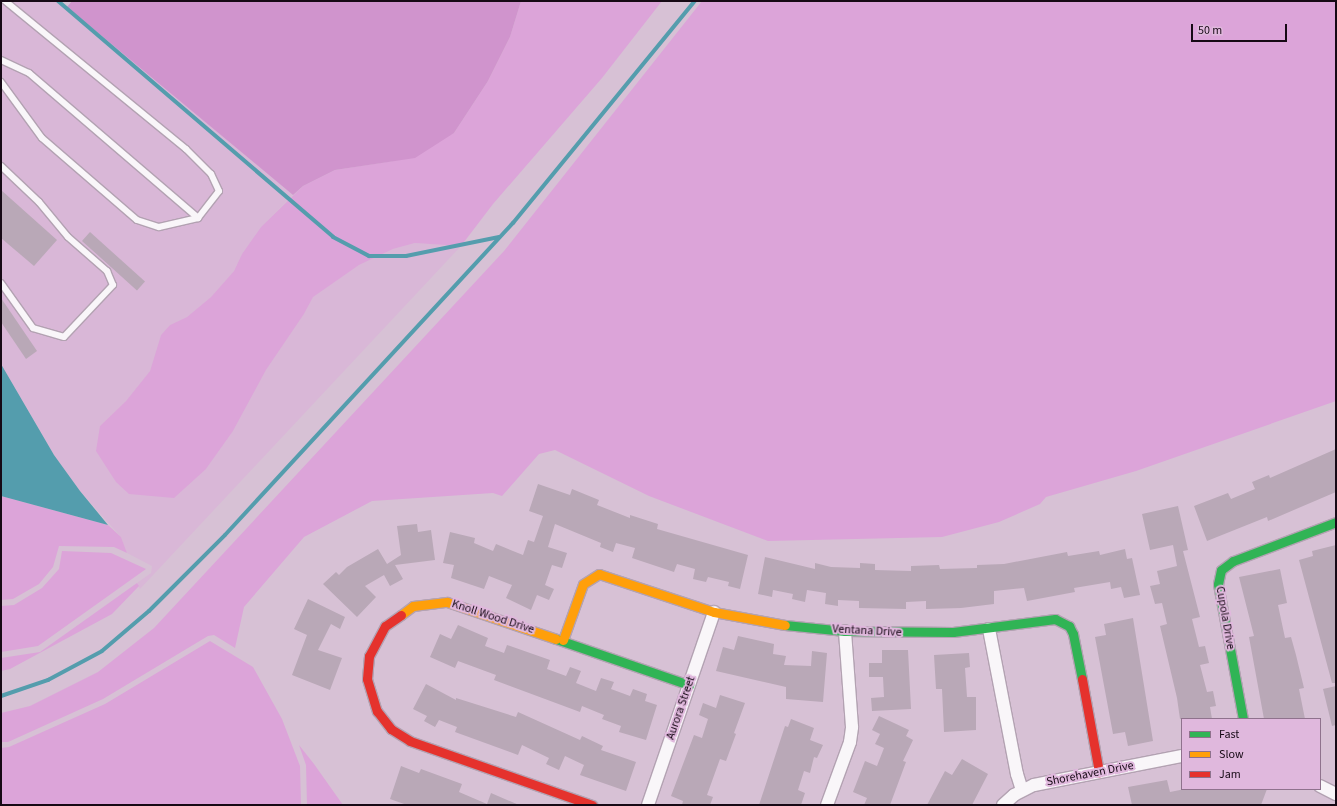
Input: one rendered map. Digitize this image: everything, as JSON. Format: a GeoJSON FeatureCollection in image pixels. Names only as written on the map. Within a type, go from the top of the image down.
{"type":"FeatureCollection","features":[{"type":"Feature","properties":{"kind":"street","name":"Cupola Drive"},"geometry":{"type":"LineString","coordinates":[[1244,718],[1218,584],[1221,570],[1233,561],[1336,522]]}},
{"type":"Feature","properties":{"kind":"street","name":"Ventana Drive"},"geometry":{"type":"LineString","coordinates":[[563,640],[582,584],[599,574],[714,612],[791,626],[845,631],[906,633],[989,629],[1055,619],[1069,626],[1073,634],[1099,772]]}},
{"type":"Feature","properties":{"kind":"street","name":"Knoll Wood Drive"},"geometry":{"type":"LineString","coordinates":[[592,805],[561,800],[400,736],[376,711],[367,679],[369,656],[385,626],[403,611],[424,603],[458,604],[689,685]]}},
{"type":"Feature","properties":{"kind":"street","name":"Aurora Street"},"geometry":{"type":"LineString","coordinates":[[648,805],[714,612]]}},
{"type":"Feature","properties":{"kind":"street"},"geometry":{"type":"LineString","coordinates":[[989,629],[1017,774],[1022,790]]}},
{"type":"Feature","properties":{"kind":"street"},"geometry":{"type":"LineString","coordinates":[[827,805],[850,742],[852,727],[845,631]]}},
{"type":"Feature","properties":{"kind":"street","name":"Shorehaven Drive"},"geometry":{"type":"LineString","coordinates":[[1003,805],[1022,790],[1034,785],[1181,756]]}},
{"type":"Feature","properties":{"kind":"street"},"geometry":{"type":"LineString","coordinates":[[1321,786],[1336,794]]}},
{"type":"Feature","properties":{"kind":"lane"},"geometry":{"type":"LineString","coordinates":[[1,82],[42,138],[137,220],[159,227],[198,218],[219,192],[211,174],[186,149],[5,1]]}},
{"type":"Feature","properties":{"kind":"lane"},"geometry":{"type":"LineString","coordinates":[[1,60],[29,73],[198,218]]}},
{"type":"Feature","properties":{"kind":"lane"},"geometry":{"type":"LineString","coordinates":[[1,166],[39,202],[68,237],[107,271],[113,285],[64,337],[33,328],[1,283]]}},
{"type":"Feature","properties":{"kind":"shaded area"},"geometry":{"type":"Polygon","coordinates":[[[1,1],[60,1],[293,195],[261,227],[242,254],[234,271],[211,297],[187,317],[170,325],[161,335],[150,371],[126,401],[100,426],[206,469],[233,431],[266,370],[304,314],[313,296],[359,265],[393,249],[415,243],[461,246],[140,589],[137,583],[151,573],[152,566],[127,553],[121,537],[80,491],[54,455],[1,364],[1,1]]]}},
{"type":"Feature","properties":{"kind":"shaded area"},"geometry":{"type":"Polygon","coordinates":[[[72,1],[521,1],[510,37],[488,81],[454,133],[415,158],[335,170],[303,186],[293,195],[67,7],[72,1]]]}},
{"type":"Feature","properties":{"kind":"shaded area"},"geometry":{"type":"Polygon","coordinates":[[[521,1],[662,1],[602,78],[493,204],[461,246],[415,243],[393,249],[359,265],[313,297],[304,314],[266,370],[233,431],[206,469],[174,498],[129,494],[116,482],[96,451],[100,426],[126,401],[150,371],[161,335],[170,325],[187,317],[211,297],[234,271],[242,254],[261,227],[303,186],[335,170],[393,161],[454,133],[488,81],[510,37],[521,1]]]}},
{"type":"Feature","properties":{"kind":"shaded area"},"geometry":{"type":"Polygon","coordinates":[[[702,1],[1336,1],[1336,401],[1136,471],[1046,497],[1040,504],[999,522],[942,537],[768,541],[649,496],[555,450],[539,454],[502,496],[493,493],[372,501],[304,537],[244,607],[235,648],[214,635],[208,636],[103,699],[8,742],[1,742],[1,713],[30,706],[98,672],[154,628],[504,251],[702,1]]]}},
{"type":"Feature","properties":{"kind":"shaded area"},"geometry":{"type":"Polygon","coordinates":[[[1,496],[108,525],[121,537],[127,553],[114,547],[59,546],[53,567],[39,584],[13,599],[1,600],[1,496]]]}},
{"type":"Feature","properties":{"kind":"shaded area"},"geometry":{"type":"Polygon","coordinates":[[[62,551],[111,553],[146,569],[38,646],[1,652],[1,606],[14,605],[42,588],[59,569],[62,551]]]}},
{"type":"Feature","properties":{"kind":"shaded area"},"geometry":{"type":"Polygon","coordinates":[[[137,583],[139,586],[112,614],[10,669],[1,671],[1,658],[40,652],[137,583]]]}},
{"type":"Feature","properties":{"kind":"shaded area"},"geometry":{"type":"Polygon","coordinates":[[[210,641],[253,667],[282,719],[300,766],[301,805],[1,805],[1,748],[9,747],[105,704],[210,641]]]}},
{"type":"Feature","properties":{"kind":"shaded area"},"geometry":{"type":"Polygon","coordinates":[[[299,745],[343,805],[307,805],[306,765],[299,745]]]}},
{"type":"Feature","properties":{"kind":"water"},"geometry":{"type":"Polygon","coordinates":[[[1,364],[54,455],[80,491],[108,525],[1,496],[1,364]]]}},
{"type":"Feature","properties":{"kind":"building"},"geometry":{"type":"Polygon","coordinates":[[[1,190],[57,240],[34,266],[1,238],[1,190]]]}},
{"type":"Feature","properties":{"kind":"building"},"geometry":{"type":"Polygon","coordinates":[[[90,232],[145,282],[137,290],[82,241],[90,232]]]}},
{"type":"Feature","properties":{"kind":"building"},"geometry":{"type":"Polygon","coordinates":[[[1,298],[37,351],[26,359],[1,322],[1,298]]]}},
{"type":"Feature","properties":{"kind":"building"},"geometry":{"type":"Polygon","coordinates":[[[1336,449],[1336,492],[1268,521],[1267,517],[1207,541],[1194,506],[1228,493],[1231,499],[1255,489],[1252,482],[1269,475],[1270,478],[1336,449]]]}},
{"type":"Feature","properties":{"kind":"building"},"geometry":{"type":"Polygon","coordinates":[[[538,484],[570,495],[572,489],[599,500],[597,505],[630,518],[630,515],[658,524],[657,529],[748,555],[740,589],[728,586],[729,582],[708,577],[706,582],[693,579],[695,569],[677,564],[674,572],[632,558],[635,548],[616,543],[613,552],[600,547],[601,543],[555,524],[548,547],[567,553],[562,568],[552,565],[545,585],[554,589],[549,600],[537,595],[531,610],[506,598],[512,585],[489,576],[484,589],[451,578],[454,565],[443,563],[450,532],[475,538],[474,543],[493,551],[496,544],[523,555],[528,540],[534,542],[543,516],[529,511],[538,484]]]}},
{"type":"Feature","properties":{"kind":"building"},"geometry":{"type":"Polygon","coordinates":[[[1178,506],[1188,550],[1183,551],[1200,617],[1192,619],[1199,647],[1205,646],[1209,663],[1200,665],[1207,692],[1213,691],[1216,706],[1210,707],[1212,718],[1180,719],[1177,698],[1160,626],[1167,624],[1162,603],[1155,604],[1150,586],[1160,584],[1157,571],[1177,566],[1173,545],[1150,550],[1142,514],[1178,506]]]}},
{"type":"Feature","properties":{"kind":"building"},"geometry":{"type":"Polygon","coordinates":[[[417,524],[418,532],[431,530],[435,560],[395,565],[403,579],[390,586],[384,575],[365,586],[376,597],[357,617],[323,584],[336,572],[339,575],[347,567],[378,549],[387,564],[401,555],[397,526],[417,524]]]}},
{"type":"Feature","properties":{"kind":"building"},"geometry":{"type":"Polygon","coordinates":[[[1336,545],[1336,683],[1332,683],[1299,560],[1313,556],[1312,551],[1336,545]]]}},
{"type":"Feature","properties":{"kind":"building"},"geometry":{"type":"Polygon","coordinates":[[[1125,549],[1127,559],[1132,558],[1140,595],[1124,598],[1121,587],[1111,589],[1110,582],[1074,588],[1075,592],[1027,601],[1024,588],[994,591],[994,604],[961,608],[926,609],[926,601],[906,602],[906,609],[859,608],[859,601],[838,600],[838,606],[825,604],[826,593],[807,590],[805,602],[792,599],[793,594],[773,590],[772,597],[758,594],[765,557],[815,569],[815,563],[831,567],[860,568],[860,563],[875,564],[875,570],[911,571],[911,566],[939,565],[940,569],[977,568],[977,565],[1004,564],[1067,552],[1068,556],[1099,551],[1100,555],[1125,549]]]}},
{"type":"Feature","properties":{"kind":"building"},"geometry":{"type":"Polygon","coordinates":[[[1280,569],[1287,603],[1278,605],[1285,638],[1291,637],[1304,688],[1299,689],[1305,718],[1264,718],[1249,637],[1254,636],[1239,577],[1280,569]]]}},
{"type":"Feature","properties":{"kind":"building"},"geometry":{"type":"Polygon","coordinates":[[[308,599],[345,617],[340,629],[331,624],[318,650],[342,658],[330,690],[292,675],[307,635],[294,629],[308,599]]]}},
{"type":"Feature","properties":{"kind":"building"},"geometry":{"type":"Polygon","coordinates":[[[1133,618],[1153,741],[1128,746],[1125,732],[1113,734],[1095,637],[1106,635],[1104,624],[1133,618]]]}},
{"type":"Feature","properties":{"kind":"building"},"geometry":{"type":"Polygon","coordinates":[[[458,625],[488,638],[485,646],[504,653],[507,645],[550,660],[547,669],[566,676],[570,667],[581,671],[576,683],[596,691],[601,678],[614,682],[611,689],[630,696],[633,689],[647,694],[645,701],[657,705],[646,740],[619,732],[621,726],[602,719],[604,715],[582,706],[580,712],[494,680],[496,675],[458,661],[455,668],[430,657],[440,634],[451,639],[458,625]]]}},
{"type":"Feature","properties":{"kind":"building"},"geometry":{"type":"Polygon","coordinates":[[[738,636],[774,644],[773,654],[786,656],[784,665],[811,666],[812,651],[827,653],[823,702],[786,699],[786,687],[716,671],[723,647],[734,650],[738,636]]]}},
{"type":"Feature","properties":{"kind":"building"},"geometry":{"type":"Polygon","coordinates":[[[882,650],[908,650],[911,709],[872,711],[871,698],[884,697],[883,677],[869,677],[869,663],[882,663],[882,650]]]}},
{"type":"Feature","properties":{"kind":"building"},"geometry":{"type":"Polygon","coordinates":[[[969,653],[970,667],[965,668],[967,697],[976,697],[976,730],[944,732],[942,689],[936,689],[934,655],[969,653]]]}},
{"type":"Feature","properties":{"kind":"building"},"geometry":{"type":"Polygon","coordinates":[[[426,684],[456,700],[456,698],[516,717],[518,712],[580,740],[582,736],[603,746],[601,750],[636,762],[626,791],[580,775],[584,765],[565,756],[559,770],[546,764],[549,758],[522,745],[518,755],[455,732],[457,727],[439,720],[435,727],[424,721],[427,716],[413,709],[426,684]]]}},
{"type":"Feature","properties":{"kind":"building"},"geometry":{"type":"Polygon","coordinates":[[[1336,686],[1336,725],[1332,726],[1323,689],[1336,686]]]}},
{"type":"Feature","properties":{"kind":"building"},"geometry":{"type":"Polygon","coordinates":[[[720,695],[745,703],[734,733],[736,734],[726,761],[720,759],[707,795],[713,797],[710,805],[682,805],[683,801],[671,796],[694,735],[702,738],[708,719],[699,715],[703,703],[716,708],[720,695]]]}},
{"type":"Feature","properties":{"kind":"building"},"geometry":{"type":"Polygon","coordinates":[[[879,716],[909,730],[906,736],[913,740],[903,761],[906,762],[890,805],[864,805],[867,798],[853,792],[865,761],[877,766],[884,748],[875,744],[880,734],[872,730],[879,716]]]}},
{"type":"Feature","properties":{"kind":"building"},"geometry":{"type":"Polygon","coordinates":[[[791,719],[814,728],[810,740],[823,745],[817,758],[814,757],[810,773],[804,771],[798,790],[805,793],[801,805],[759,805],[785,726],[788,727],[791,719]]]}},
{"type":"Feature","properties":{"kind":"building"},"geometry":{"type":"Polygon","coordinates":[[[962,759],[988,774],[972,805],[927,805],[945,771],[952,775],[962,759]]]}},
{"type":"Feature","properties":{"kind":"building"},"geometry":{"type":"Polygon","coordinates":[[[401,766],[419,773],[421,769],[462,784],[459,792],[487,804],[491,793],[519,805],[407,805],[390,799],[401,766]]]}},
{"type":"Feature","properties":{"kind":"building"},"geometry":{"type":"Polygon","coordinates":[[[1167,780],[1170,792],[1181,790],[1267,790],[1261,805],[1132,805],[1128,787],[1167,780]]]}},
{"type":"Feature","properties":{"kind":"waterway"},"geometry":{"type":"LineString","coordinates":[[58,1],[333,237],[369,256],[406,256],[499,237]]}},
{"type":"Feature","properties":{"kind":"waterway"},"geometry":{"type":"LineString","coordinates":[[1,696],[48,680],[102,651],[149,611],[225,535],[513,223],[695,1]]}},
{"type":"Feature","properties":{"kind":"traffic: fast"},"geometry":{"type":"LineString","coordinates":[[1243,718],[1218,584],[1221,570],[1233,561],[1336,522]]}},
{"type":"Feature","properties":{"kind":"traffic: fast"},"geometry":{"type":"LineString","coordinates":[[785,625],[845,631],[953,632],[1055,619],[1069,626],[1073,634],[1082,679]]}},
{"type":"Feature","properties":{"kind":"traffic: fast"},"geometry":{"type":"LineString","coordinates":[[556,639],[689,685]]}},
{"type":"Feature","properties":{"kind":"traffic: slow"},"geometry":{"type":"LineString","coordinates":[[563,640],[583,584],[599,574],[714,612],[785,625]]}},
{"type":"Feature","properties":{"kind":"traffic: slow"},"geometry":{"type":"LineString","coordinates":[[401,615],[413,606],[447,602],[556,639]]}},
{"type":"Feature","properties":{"kind":"traffic: jam"},"geometry":{"type":"LineString","coordinates":[[401,615],[385,626],[369,656],[367,679],[377,711],[391,729],[410,741],[592,805]]}},
{"type":"Feature","properties":{"kind":"traffic: jam"},"geometry":{"type":"LineString","coordinates":[[1082,679],[1099,772]]}}]}
